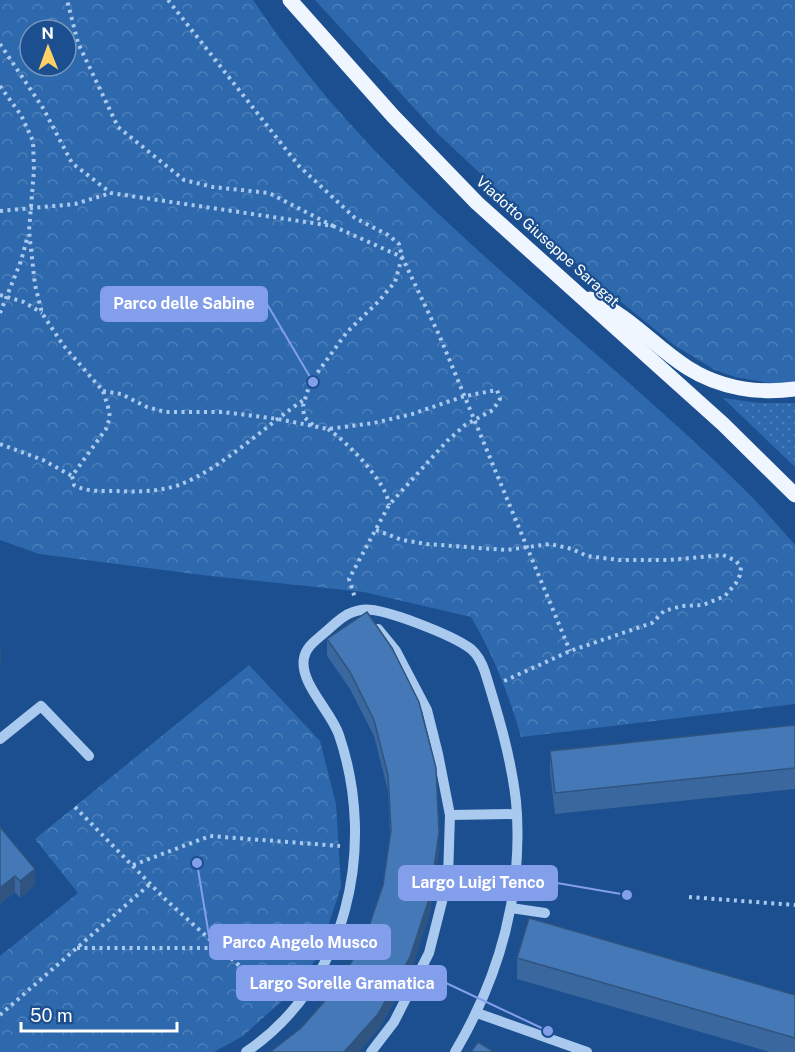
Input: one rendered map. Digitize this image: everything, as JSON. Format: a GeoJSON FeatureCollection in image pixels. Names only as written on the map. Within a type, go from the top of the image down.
{"type":"FeatureCollection","features":[{"type":"Feature","properties":{"kind":"main road","name":"Viadotto Giuseppe Saragat"},"geometry":{"type":"LineString","coordinates":[[290,0],[393,116],[454,180],[723,424],[795,495]]}},
{"type":"Feature","properties":{"kind":"main road"},"geometry":{"type":"LineString","coordinates":[[574,291],[623,315],[688,367],[702,375],[748,390],[795,389]]}},
{"type":"Feature","properties":{"kind":"street"},"geometry":{"type":"LineString","coordinates":[[360,608],[396,651],[427,710],[450,815],[448,878],[429,953],[394,1022],[370,1052]]}},
{"type":"Feature","properties":{"kind":"street"},"geometry":{"type":"LineString","coordinates":[[246,1052],[291,1011],[315,979],[334,944],[350,891],[356,847],[356,821],[352,790],[339,735],[328,712],[310,686],[304,664],[306,652],[313,643],[342,617],[360,608],[383,611],[460,642],[472,650],[482,663],[490,687],[509,763],[517,814],[517,857],[511,908],[495,969],[477,1013],[455,1052]]}},
{"type":"Feature","properties":{"kind":"street"},"geometry":{"type":"LineString","coordinates":[[0,739],[41,706],[89,756]]}},
{"type":"Feature","properties":{"kind":"street"},"geometry":{"type":"LineString","coordinates":[[450,815],[517,814]]}},
{"type":"Feature","properties":{"kind":"street"},"geometry":{"type":"LineString","coordinates":[[511,908],[545,913]]}},
{"type":"Feature","properties":{"kind":"street"},"geometry":{"type":"LineString","coordinates":[[477,1013],[587,1052]]}},
{"type":"Feature","properties":{"kind":"path"},"geometry":{"type":"LineString","coordinates":[[67,0],[78,44],[118,127],[184,180],[213,187],[268,193],[402,257]]}},
{"type":"Feature","properties":{"kind":"path"},"geometry":{"type":"LineString","coordinates":[[168,0],[299,166],[355,218],[399,244],[402,257],[440,337],[570,651]]}},
{"type":"Feature","properties":{"kind":"path"},"geometry":{"type":"LineString","coordinates":[[0,44],[43,108],[72,163],[111,193]]}},
{"type":"Feature","properties":{"kind":"path"},"geometry":{"type":"LineString","coordinates":[[0,86],[21,115],[33,141],[34,170],[33,209],[29,231],[21,261],[0,314]]}},
{"type":"Feature","properties":{"kind":"path"},"geometry":{"type":"LineString","coordinates":[[0,211],[75,204],[111,193],[333,226]]}},
{"type":"Feature","properties":{"kind":"path"},"geometry":{"type":"LineString","coordinates":[[29,231],[34,285],[42,314],[63,345],[103,391],[108,407],[109,423],[72,476]]}},
{"type":"Feature","properties":{"kind":"path"},"geometry":{"type":"LineString","coordinates":[[316,427],[304,417],[303,406],[310,383],[347,332],[395,282],[402,257]]}},
{"type":"Feature","properties":{"kind":"path"},"geometry":{"type":"LineString","coordinates":[[0,295],[24,302],[42,314]]}},
{"type":"Feature","properties":{"kind":"path"},"geometry":{"type":"LineString","coordinates":[[103,391],[121,394],[147,407],[165,412],[223,412],[278,419],[328,429],[374,423],[412,414],[465,396],[497,390],[500,399],[494,410],[474,419],[447,441],[390,505],[349,579],[360,608]]}},
{"type":"Feature","properties":{"kind":"path"},"geometry":{"type":"LineString","coordinates":[[0,444],[43,459],[72,476],[74,485],[80,489],[140,492],[159,490],[180,484],[217,463],[305,399]]}},
{"type":"Feature","properties":{"kind":"path"},"geometry":{"type":"LineString","coordinates":[[328,429],[341,438],[384,487],[390,505]]}},
{"type":"Feature","properties":{"kind":"path"},"geometry":{"type":"LineString","coordinates":[[376,530],[402,540],[506,550],[550,544],[572,549],[587,556],[619,560],[669,560],[723,555],[736,561],[741,567],[740,575],[725,597],[703,605],[682,606],[664,611],[652,623],[570,651],[490,687]]}},
{"type":"Feature","properties":{"kind":"path"},"geometry":{"type":"LineString","coordinates":[[75,807],[150,884],[291,1011]]}},
{"type":"Feature","properties":{"kind":"path"},"geometry":{"type":"LineString","coordinates":[[132,865],[210,836],[356,847]]}},
{"type":"Feature","properties":{"kind":"path"},"geometry":{"type":"LineString","coordinates":[[1,1014],[150,884]]}},
{"type":"Feature","properties":{"kind":"path"},"geometry":{"type":"LineString","coordinates":[[689,897],[795,905]]}},
{"type":"Feature","properties":{"kind":"path"},"geometry":{"type":"LineString","coordinates":[[77,948],[219,948]]}},
{"type":"Feature","properties":{"kind":"green space"},"geometry":{"type":"Polygon","coordinates":[[[0,0],[253,0],[305,71],[362,137],[423,199],[683,431],[746,491],[795,545],[795,704],[521,737],[500,676],[471,617],[364,592],[210,576],[39,554],[0,540],[0,0]]]}},
{"type":"Feature","properties":{"kind":"green space"},"geometry":{"type":"Polygon","coordinates":[[[315,0],[795,0],[795,383],[781,385],[735,377],[715,370],[674,345],[593,279],[438,134],[315,0]]]}},
{"type":"Feature","properties":{"kind":"green space"},"geometry":{"type":"Polygon","coordinates":[[[723,398],[759,403],[795,403],[795,467],[723,398]]]}},
{"type":"Feature","properties":{"kind":"green space"},"geometry":{"type":"Polygon","coordinates":[[[249,665],[320,741],[336,804],[341,887],[318,957],[283,1000],[243,1036],[214,1052],[0,1052],[0,956],[78,893],[35,839],[249,665]]]}},
{"type":"Feature","properties":{"kind":"building"},"geometry":{"type":"Polygon","coordinates":[[[367,612],[392,648],[419,702],[436,768],[439,832],[430,896],[410,957],[378,1014],[344,1052],[270,1052],[301,1028],[338,986],[365,938],[383,885],[391,830],[388,775],[374,720],[350,672],[327,639],[367,612]]]}},
{"type":"Feature","properties":{"kind":"building"},"geometry":{"type":"Polygon","coordinates":[[[795,725],[795,768],[555,793],[550,751],[795,725]]]}},
{"type":"Feature","properties":{"kind":"building"},"geometry":{"type":"Polygon","coordinates":[[[0,827],[35,869],[20,881],[15,876],[0,888],[0,827]]]}},
{"type":"Feature","properties":{"kind":"building"},"geometry":{"type":"Polygon","coordinates":[[[529,918],[795,995],[795,1038],[517,958],[529,918]]]}},
{"type":"Feature","properties":{"kind":"building"},"geometry":{"type":"Polygon","coordinates":[[[478,1042],[494,1052],[471,1052],[478,1042]]]}},
{"type":"Feature","properties":{"kind":"place","name":"Parco delle Sabine"},"geometry":{"type":"Point","coordinates":[313,382]}},
{"type":"Feature","properties":{"kind":"place","name":"Parco Angelo Musco"},"geometry":{"type":"Point","coordinates":[197,863]}},
{"type":"Feature","properties":{"kind":"place","name":"Largo Luigi Tenco"},"geometry":{"type":"Point","coordinates":[627,895]}},
{"type":"Feature","properties":{"kind":"place","name":"Largo Sorelle Gramatica"},"geometry":{"type":"Point","coordinates":[548,1031]}}]}
